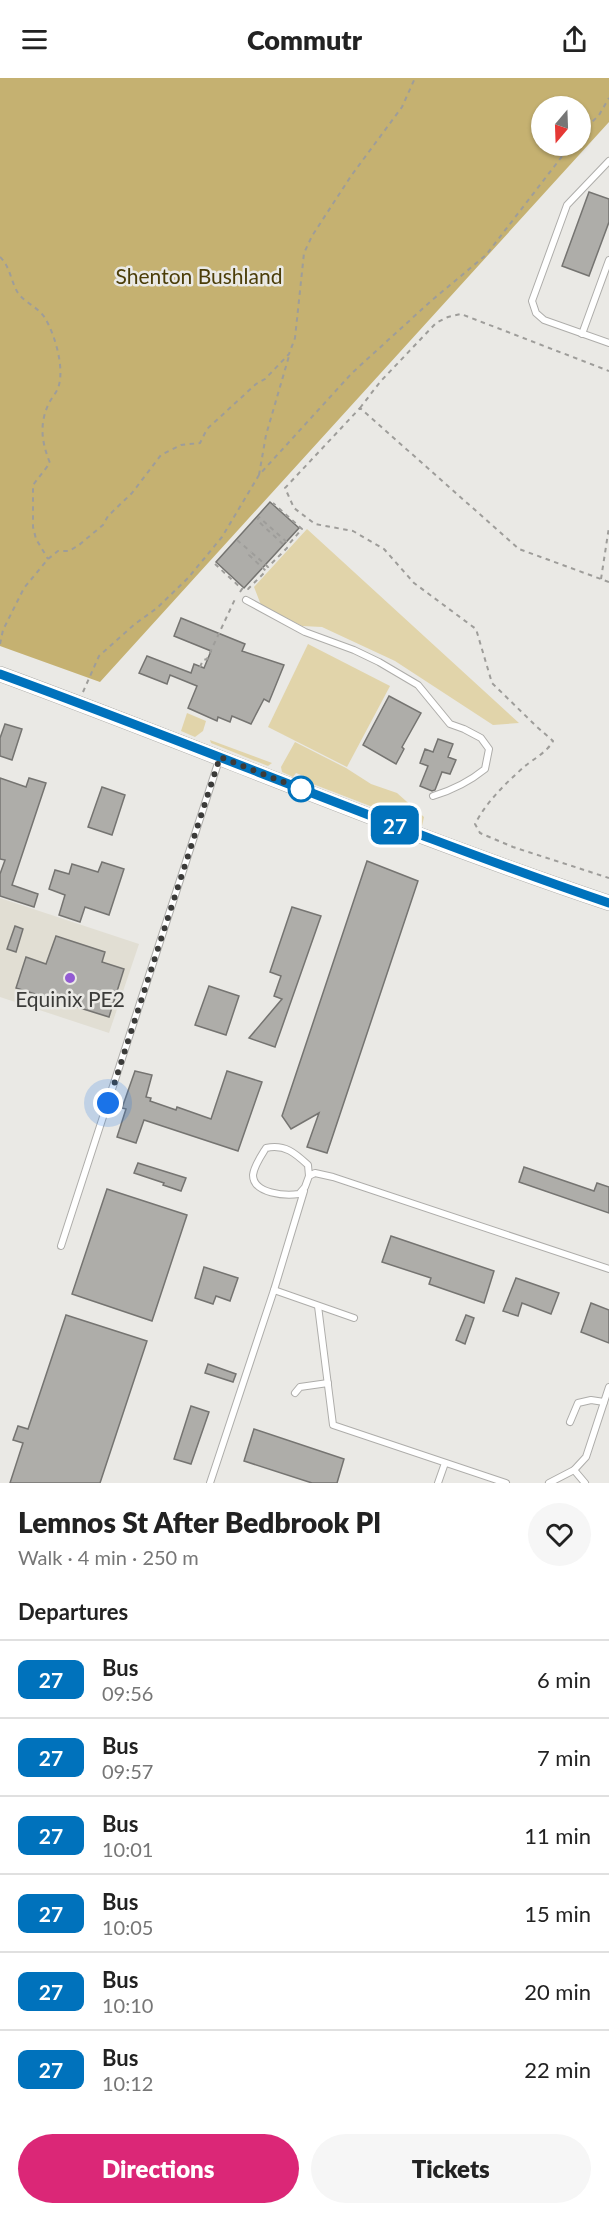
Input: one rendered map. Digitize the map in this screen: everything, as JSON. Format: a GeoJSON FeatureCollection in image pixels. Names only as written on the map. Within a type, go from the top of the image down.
{"type":"FeatureCollection","features":[{"type":"Feature","properties":{"kind":"street"},"geometry":{"type":"LineString","coordinates":[[0,674],[507,868],[609,903]]}},
{"type":"Feature","properties":{"kind":"lane"},"geometry":{"type":"LineString","coordinates":[[609,161],[567,205],[532,301],[536,313],[544,320],[609,343]]}},
{"type":"Feature","properties":{"kind":"lane"},"geometry":{"type":"LineString","coordinates":[[582,334],[609,260]]}},
{"type":"Feature","properties":{"kind":"lane"},"geometry":{"type":"LineString","coordinates":[[246,600],[305,632],[354,650],[405,677],[418,685],[450,724],[481,738],[489,749],[485,769],[470,781],[449,792],[433,796]]}},
{"type":"Feature","properties":{"kind":"lane"},"geometry":{"type":"LineString","coordinates":[[60,1246],[220,757]]}},
{"type":"Feature","properties":{"kind":"lane"},"geometry":{"type":"LineString","coordinates":[[210,1483],[309,1176],[308,1165],[295,1153],[279,1146],[266,1148],[256,1165],[253,1177],[256,1185],[285,1196],[299,1194],[305,1187]]}},
{"type":"Feature","properties":{"kind":"lane"},"geometry":{"type":"LineString","coordinates":[[309,1176],[315,1173],[333,1177],[609,1269]]}},
{"type":"Feature","properties":{"kind":"lane"},"geometry":{"type":"LineString","coordinates":[[274,1290],[354,1318]]}},
{"type":"Feature","properties":{"kind":"lane"},"geometry":{"type":"LineString","coordinates":[[318,1306],[333,1425],[506,1483]]}},
{"type":"Feature","properties":{"kind":"lane"},"geometry":{"type":"LineString","coordinates":[[295,1393],[300,1387],[328,1383]]}},
{"type":"Feature","properties":{"kind":"lane"},"geometry":{"type":"LineString","coordinates":[[549,1483],[574,1470],[586,1457],[609,1387]]}},
{"type":"Feature","properties":{"kind":"lane"},"geometry":{"type":"LineString","coordinates":[[570,1422],[578,1403],[591,1400],[604,1402]]}},
{"type":"Feature","properties":{"kind":"lane"},"geometry":{"type":"LineString","coordinates":[[438,1483],[445,1462]]}},
{"type":"Feature","properties":{"kind":"lane"},"geometry":{"type":"LineString","coordinates":[[574,1470],[585,1483]]}},
{"type":"Feature","properties":{"kind":"path"},"geometry":{"type":"LineString","coordinates":[[259,475],[266,435],[295,338],[304,253],[324,216],[402,107],[415,78]]}},
{"type":"Feature","properties":{"kind":"path"},"geometry":{"type":"LineString","coordinates":[[591,124],[600,115],[609,98]]}},
{"type":"Feature","properties":{"kind":"path"},"geometry":{"type":"LineString","coordinates":[[78,703],[99,656],[189,578],[222,537],[259,475],[352,373],[431,301],[486,255],[562,156]]}},
{"type":"Feature","properties":{"kind":"path"},"geometry":{"type":"LineString","coordinates":[[0,257],[19,294],[37,308],[45,319],[52,335],[60,371],[60,383],[49,404],[41,433],[50,463],[33,485],[33,527],[36,538],[48,559]]}},
{"type":"Feature","properties":{"kind":"path"},"geometry":{"type":"LineString","coordinates":[[609,371],[461,314],[448,317],[436,323],[285,488],[294,508],[315,524],[354,531],[384,549],[414,583],[476,629],[492,683],[553,741],[550,747],[520,771],[483,809],[475,824],[480,833],[513,848],[609,878]]}},
{"type":"Feature","properties":{"kind":"path"},"geometry":{"type":"LineString","coordinates":[[0,644],[3,630],[24,588],[48,559],[58,551],[69,551],[79,545],[103,525],[108,516],[132,493],[161,455],[181,445],[200,443],[207,429],[256,384],[265,379],[289,354]]}},
{"type":"Feature","properties":{"kind":"path"},"geometry":{"type":"LineString","coordinates":[[360,408],[519,549],[609,582]]}},
{"type":"Feature","properties":{"kind":"path"},"geometry":{"type":"LineString","coordinates":[[237,540],[268,567],[286,548],[257,520],[259,517],[289,544],[302,529],[273,503]]}},
{"type":"Feature","properties":{"kind":"path"},"geometry":{"type":"LineString","coordinates":[[601,579],[609,527]]}},
{"type":"Feature","properties":{"kind":"path"},"geometry":{"type":"LineString","coordinates":[[215,564],[242,589],[248,589],[266,570],[249,555],[251,552]]}},
{"type":"Feature","properties":{"kind":"path"},"geometry":{"type":"LineString","coordinates":[[200,667],[202,660],[207,659],[233,601],[242,589]]}},
{"type":"Feature","properties":{"kind":"shaded area"},"geometry":{"type":"Polygon","coordinates":[[[307,529],[519,723],[493,725],[395,661],[322,627],[302,626],[261,605],[254,587],[307,529]]]}},
{"type":"Feature","properties":{"kind":"shaded area"},"geometry":{"type":"Polygon","coordinates":[[[308,644],[390,686],[347,767],[268,727],[308,644]]]}},
{"type":"Feature","properties":{"kind":"shaded area"},"geometry":{"type":"Polygon","coordinates":[[[187,713],[206,721],[203,731],[195,737],[181,731],[187,713]]]}},
{"type":"Feature","properties":{"kind":"shaded area"},"geometry":{"type":"Polygon","coordinates":[[[210,740],[272,763],[268,766],[211,743],[210,740]]]}},
{"type":"Feature","properties":{"kind":"shaded area"},"geometry":{"type":"Polygon","coordinates":[[[295,742],[346,768],[371,784],[397,793],[424,817],[422,826],[305,781],[306,777],[296,773],[293,777],[282,772],[281,767],[295,742]]]}},
{"type":"Feature","properties":{"kind":"shaded area"},"geometry":{"type":"Polygon","coordinates":[[[0,898],[139,944],[109,1033],[0,997],[0,898]]]}},
{"type":"Feature","properties":{"kind":"green space","name":"Shenton Bushland"},"geometry":{"type":"Polygon","coordinates":[[[0,78],[609,78],[609,122],[591,142],[591,96],[531,96],[531,156],[578,156],[100,682],[0,646],[0,78]]]}},
{"type":"Feature","properties":{"kind":"building"},"geometry":{"type":"Polygon","coordinates":[[[589,192],[609,199],[609,222],[589,276],[562,266],[589,192]]]}},
{"type":"Feature","properties":{"kind":"building"},"geometry":{"type":"Polygon","coordinates":[[[270,502],[299,528],[244,588],[216,562],[270,502]]]}},
{"type":"Feature","properties":{"kind":"building"},"geometry":{"type":"Polygon","coordinates":[[[181,618],[245,644],[242,651],[284,665],[269,702],[264,699],[251,724],[232,716],[230,722],[218,717],[217,721],[188,708],[197,686],[170,675],[167,684],[139,673],[147,656],[191,673],[194,664],[204,668],[211,651],[174,636],[181,618]]]}},
{"type":"Feature","properties":{"kind":"building"},"geometry":{"type":"Polygon","coordinates":[[[389,696],[421,713],[402,747],[404,749],[396,764],[363,745],[389,696]]]}},
{"type":"Feature","properties":{"kind":"building"},"geometry":{"type":"Polygon","coordinates":[[[5,724],[22,729],[12,760],[0,756],[0,738],[5,724]]]}},
{"type":"Feature","properties":{"kind":"building"},"geometry":{"type":"Polygon","coordinates":[[[438,739],[453,744],[448,757],[456,760],[450,774],[442,772],[435,790],[432,791],[420,786],[428,766],[420,763],[425,749],[433,752],[438,739]]]}},
{"type":"Feature","properties":{"kind":"building"},"geometry":{"type":"Polygon","coordinates":[[[0,778],[26,787],[29,778],[46,783],[12,885],[38,894],[34,907],[0,896],[0,874],[5,860],[0,859],[0,778]]]}},
{"type":"Feature","properties":{"kind":"building"},"geometry":{"type":"Polygon","coordinates":[[[102,787],[125,795],[112,835],[88,827],[102,787]]]}},
{"type":"Feature","properties":{"kind":"building"},"geometry":{"type":"Polygon","coordinates":[[[367,861],[418,881],[327,1153],[307,1147],[319,1113],[291,1129],[282,1116],[367,861]]]}},
{"type":"Feature","properties":{"kind":"building"},"geometry":{"type":"Polygon","coordinates":[[[102,862],[124,869],[109,915],[85,907],[80,922],[59,915],[65,895],[49,889],[55,870],[69,874],[72,864],[98,872],[102,862]]]}},
{"type":"Feature","properties":{"kind":"building"},"geometry":{"type":"Polygon","coordinates":[[[292,907],[321,916],[275,1047],[249,1038],[282,999],[274,996],[281,976],[270,972],[292,907]]]}},
{"type":"Feature","properties":{"kind":"building"},"geometry":{"type":"Polygon","coordinates":[[[15,926],[23,929],[16,952],[7,949],[15,926]]]}},
{"type":"Feature","properties":{"kind":"building","name":"Equinix PE2"},"geometry":{"type":"Polygon","coordinates":[[[56,936],[105,952],[102,962],[124,969],[109,1017],[16,988],[26,957],[46,964],[56,936]]]}},
{"type":"Feature","properties":{"kind":"building"},"geometry":{"type":"Polygon","coordinates":[[[209,986],[239,996],[226,1035],[195,1025],[209,986]]]}},
{"type":"Feature","properties":{"kind":"building"},"geometry":{"type":"Polygon","coordinates":[[[135,1071],[152,1075],[146,1097],[151,1098],[150,1101],[176,1110],[177,1107],[211,1119],[227,1071],[262,1082],[238,1151],[144,1120],[136,1143],[117,1137],[126,1109],[122,1108],[135,1071]]]}},
{"type":"Feature","properties":{"kind":"building"},"geometry":{"type":"Polygon","coordinates":[[[138,1163],[186,1178],[181,1191],[134,1173],[138,1163]]]}},
{"type":"Feature","properties":{"kind":"building"},"geometry":{"type":"Polygon","coordinates":[[[524,1167],[594,1191],[597,1183],[609,1187],[609,1213],[519,1182],[524,1167]]]}},
{"type":"Feature","properties":{"kind":"building"},"geometry":{"type":"Polygon","coordinates":[[[107,1189],[187,1215],[152,1321],[72,1294],[107,1189]]]}},
{"type":"Feature","properties":{"kind":"building"},"geometry":{"type":"Polygon","coordinates":[[[391,1236],[494,1271],[484,1303],[429,1284],[431,1278],[382,1262],[391,1236]]]}},
{"type":"Feature","properties":{"kind":"building"},"geometry":{"type":"Polygon","coordinates":[[[204,1267],[238,1278],[230,1301],[216,1296],[213,1304],[195,1298],[204,1267]]]}},
{"type":"Feature","properties":{"kind":"building"},"geometry":{"type":"Polygon","coordinates":[[[516,1278],[559,1293],[551,1314],[522,1303],[518,1316],[503,1311],[516,1278]]]}},
{"type":"Feature","properties":{"kind":"building"},"geometry":{"type":"Polygon","coordinates":[[[591,1303],[609,1310],[609,1343],[581,1332],[591,1303]]]}},
{"type":"Feature","properties":{"kind":"building"},"geometry":{"type":"Polygon","coordinates":[[[66,1315],[147,1341],[100,1483],[10,1483],[23,1443],[13,1440],[18,1426],[28,1429],[66,1315]]]}},
{"type":"Feature","properties":{"kind":"building"},"geometry":{"type":"Polygon","coordinates":[[[466,1315],[474,1318],[465,1344],[456,1340],[466,1315]]]}},
{"type":"Feature","properties":{"kind":"building"},"geometry":{"type":"Polygon","coordinates":[[[208,1364],[236,1374],[233,1382],[205,1373],[208,1364]]]}},
{"type":"Feature","properties":{"kind":"building"},"geometry":{"type":"Polygon","coordinates":[[[191,1406],[209,1412],[191,1464],[174,1459],[191,1406]]]}},
{"type":"Feature","properties":{"kind":"building"},"geometry":{"type":"Polygon","coordinates":[[[254,1429],[344,1459],[337,1483],[312,1483],[244,1461],[254,1429]]]}},
{"type":"Feature","properties":{"kind":"bus line","name":"27"},"geometry":{"type":"LineString","coordinates":[[0,674],[115,716],[507,868],[609,903]]}},
{"type":"Feature","properties":{"kind":"place","name":"Equinix PE2"},"geometry":{"type":"Point","coordinates":[70,978]}},
{"type":"Feature","properties":{"kind":"route"},"geometry":{"type":"LineString","coordinates":[[108,1103],[220,757],[301,789]]}}]}
